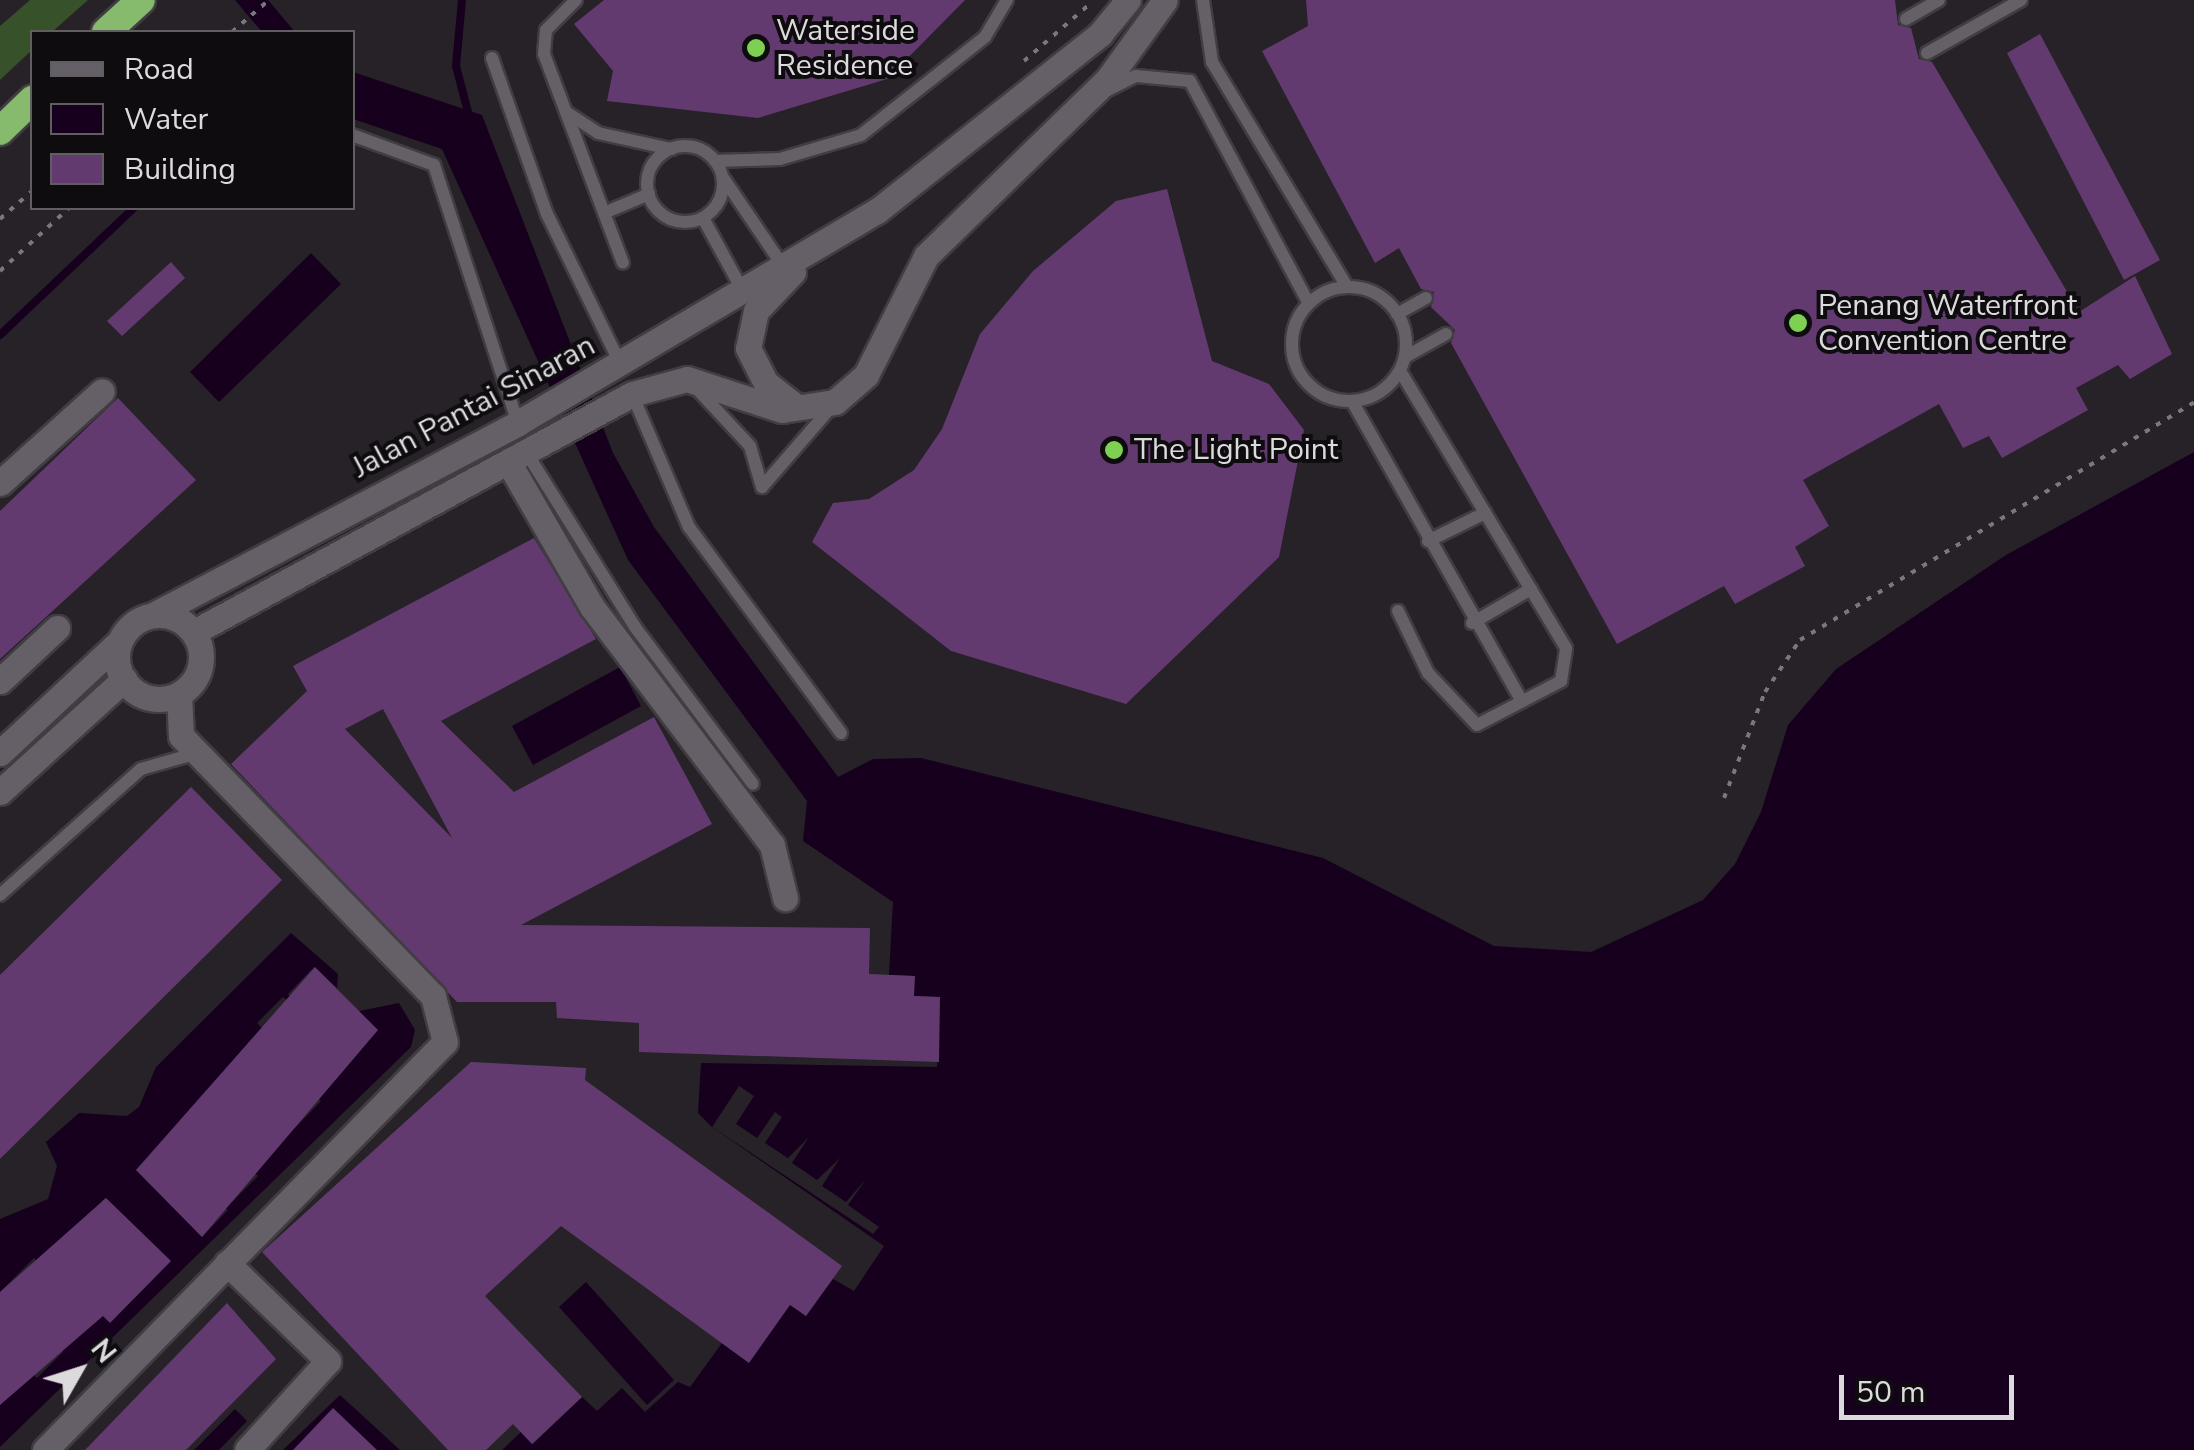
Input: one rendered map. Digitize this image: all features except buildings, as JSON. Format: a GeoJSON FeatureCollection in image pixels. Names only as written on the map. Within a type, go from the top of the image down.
{"type":"FeatureCollection","features":[{"type":"Feature","properties":{"kind":"highway"},"geometry":{"type":"LineString","coordinates":[[108,30],[141,0]]}},
{"type":"Feature","properties":{"kind":"highway"},"geometry":{"type":"LineString","coordinates":[[0,130],[30,102]]}},
{"type":"Feature","properties":{"kind":"street","name":"Jalan Pantai Sinaran"},"geometry":{"type":"LineString","coordinates":[[153,614],[518,423],[818,245],[954,155],[1128,0]]}},
{"type":"Feature","properties":{"kind":"street"},"geometry":{"type":"LineString","coordinates":[[194,632],[527,455],[624,399],[687,379],[800,409],[835,402],[866,375],[926,256],[1140,43],[1164,0]]}},
{"type":"Feature","properties":{"kind":"street","name":"Jalan Pantai Sinaran"},"geometry":{"type":"LineString","coordinates":[[800,409],[753,366],[749,330],[818,245]]}},
{"type":"Feature","properties":{"kind":"street"},"geometry":{"type":"LineString","coordinates":[[0,483],[102,391]]}},
{"type":"Feature","properties":{"kind":"street"},"geometry":{"type":"LineString","coordinates":[[527,455],[592,606],[772,845],[785,898]]}},
{"type":"Feature","properties":{"kind":"street"},"geometry":{"type":"LineString","coordinates":[[0,753],[153,614],[194,632]]}},
{"type":"Feature","properties":{"kind":"street"},"geometry":{"type":"LineString","coordinates":[[0,681],[57,628]]}},
{"type":"Feature","properties":{"kind":"street"},"geometry":{"type":"LineString","coordinates":[[45,1450],[435,1058],[447,1025],[433,996],[181,736],[179,694],[201,666],[194,632]]}},
{"type":"Feature","properties":{"kind":"street"},"geometry":{"type":"LineString","coordinates":[[120,642],[124,679],[144,696],[179,694]]}},
{"type":"Feature","properties":{"kind":"street"},"geometry":{"type":"LineString","coordinates":[[0,792],[124,679]]}},
{"type":"Feature","properties":{"kind":"street"},"geometry":{"type":"LineString","coordinates":[[227,1263],[328,1361],[248,1450]]}},
{"type":"Feature","properties":{"kind":"lane"},"geometry":{"type":"LineString","coordinates":[[576,0],[543,42],[564,110],[622,263]]}},
{"type":"Feature","properties":{"kind":"lane"},"geometry":{"type":"LineString","coordinates":[[716,161],[780,159],[861,135],[985,37],[1008,0]]}},
{"type":"Feature","properties":{"kind":"lane"},"geometry":{"type":"LineString","coordinates":[[1203,0],[1212,62],[1347,287]]}},
{"type":"Feature","properties":{"kind":"lane"},"geometry":{"type":"LineString","coordinates":[[1906,19],[1940,0]]}},
{"type":"Feature","properties":{"kind":"lane"},"geometry":{"type":"LineString","coordinates":[[1926,54],[2021,0]]}},
{"type":"Feature","properties":{"kind":"lane"},"geometry":{"type":"LineString","coordinates":[[492,58],[547,214],[613,370]]}},
{"type":"Feature","properties":{"kind":"lane"},"geometry":{"type":"LineString","coordinates":[[1082,104],[1136,76],[1190,82],[1308,302]]}},
{"type":"Feature","properties":{"kind":"lane"},"geometry":{"type":"LineString","coordinates":[[564,110],[598,133],[671,148],[703,150],[716,161],[722,177],[783,266]]}},
{"type":"Feature","properties":{"kind":"lane"},"geometry":{"type":"LineString","coordinates":[[355,136],[434,165],[518,423]]}},
{"type":"Feature","properties":{"kind":"lane"},"geometry":{"type":"LineString","coordinates":[[671,148],[651,167],[649,194],[664,216],[703,218]]}},
{"type":"Feature","properties":{"kind":"lane"},"geometry":{"type":"LineString","coordinates":[[703,218],[722,177]]}},
{"type":"Feature","properties":{"kind":"lane"},"geometry":{"type":"LineString","coordinates":[[604,213],[649,194]]}},
{"type":"Feature","properties":{"kind":"lane"},"geometry":{"type":"LineString","coordinates":[[703,218],[742,291]]}},
{"type":"Feature","properties":{"kind":"lane"},"geometry":{"type":"LineString","coordinates":[[1347,287],[1376,294],[1397,314],[1404,356],[1400,371],[1380,392],[1352,402],[1322,394],[1294,361],[1293,331],[1308,302],[1347,287]]}},
{"type":"Feature","properties":{"kind":"lane"},"geometry":{"type":"LineString","coordinates":[[1397,314],[1426,298]]}},
{"type":"Feature","properties":{"kind":"lane"},"geometry":{"type":"LineString","coordinates":[[1404,356],[1446,334]]}},
{"type":"Feature","properties":{"kind":"lane"},"geometry":{"type":"LineString","coordinates":[[1398,611],[1454,710],[1477,726],[1561,681],[1566,665],[1530,589],[1400,371]]}},
{"type":"Feature","properties":{"kind":"lane"},"geometry":{"type":"LineString","coordinates":[[687,379],[737,426],[762,486],[835,402]]}},
{"type":"Feature","properties":{"kind":"lane"},"geometry":{"type":"LineString","coordinates":[[624,399],[689,526],[841,733]]}},
{"type":"Feature","properties":{"kind":"lane"},"geometry":{"type":"LineString","coordinates":[[1352,402],[1472,623],[1522,701]]}},
{"type":"Feature","properties":{"kind":"lane"},"geometry":{"type":"LineString","coordinates":[[527,455],[635,628],[753,784]]}},
{"type":"Feature","properties":{"kind":"lane"},"geometry":{"type":"LineString","coordinates":[[1428,541],[1485,513]]}},
{"type":"Feature","properties":{"kind":"lane"},"geometry":{"type":"LineString","coordinates":[[1472,623],[1530,589]]}},
{"type":"Feature","properties":{"kind":"lane"},"geometry":{"type":"LineString","coordinates":[[0,895],[141,769],[197,753]]}},
{"type":"Feature","properties":{"kind":"path"},"geometry":{"type":"LineString","coordinates":[[234,30],[270,0]]}},
{"type":"Feature","properties":{"kind":"path"},"geometry":{"type":"LineString","coordinates":[[0,219],[30,193]]}},
{"type":"Feature","properties":{"kind":"path"},"geometry":{"type":"LineString","coordinates":[[0,271],[67,210]]}},
{"type":"Feature","properties":{"kind":"path"},"geometry":{"type":"LineString","coordinates":[[1724,798],[1765,692],[1800,640],[2194,402]]}},
{"type":"Feature","properties":{"kind":"green space"},"geometry":{"type":"Polygon","coordinates":[[[30,0],[88,0],[54,30],[30,30],[30,52],[0,80],[0,26],[30,0]]]}},
{"type":"Feature","properties":{"kind":"water"},"geometry":{"type":"Polygon","coordinates":[[[235,0],[268,0],[293,30],[260,30],[235,0]]]}},
{"type":"Feature","properties":{"kind":"water"},"geometry":{"type":"Polygon","coordinates":[[[355,73],[482,115],[613,453],[654,527],[838,777],[873,759],[921,758],[1323,858],[1494,946],[1591,952],[1703,900],[1735,864],[1761,812],[1788,725],[1836,669],[2006,555],[2194,452],[2194,1450],[502,1450],[521,1432],[533,1444],[582,1397],[597,1411],[622,1388],[645,1412],[678,1382],[690,1387],[722,1343],[749,1362],[783,1314],[783,1299],[806,1316],[833,1279],[854,1291],[884,1246],[712,1127],[698,1113],[701,1063],[937,1067],[940,997],[914,996],[914,976],[889,975],[893,902],[803,841],[807,801],[628,560],[442,149],[355,120],[355,73]]]}},
{"type":"Feature","properties":{"kind":"water"},"geometry":{"type":"Polygon","coordinates":[[[311,253],[341,284],[219,402],[190,372],[311,253]]]}},
{"type":"Feature","properties":{"kind":"water"},"geometry":{"type":"Polygon","coordinates":[[[620,667],[641,706],[533,765],[512,726],[620,667]]]}},
{"type":"Feature","properties":{"kind":"water"},"geometry":{"type":"Polygon","coordinates":[[[291,933],[338,974],[337,988],[314,967],[288,994],[307,1020],[283,997],[257,1023],[281,1048],[226,1071],[200,1097],[225,1122],[162,1143],[136,1170],[202,1237],[228,1210],[203,1186],[209,1180],[232,1202],[258,1176],[234,1151],[295,1128],[321,1101],[296,1076],[359,1011],[399,1003],[415,1030],[411,1047],[0,1447],[0,1405],[18,1360],[37,1378],[63,1352],[41,1329],[119,1263],[144,1288],[170,1261],[105,1198],[80,1225],[56,1280],[34,1258],[0,1292],[0,1219],[48,1199],[57,1166],[46,1142],[79,1113],[127,1116],[139,1107],[156,1067],[291,933]]]}},
{"type":"Feature","properties":{"kind":"water"},"geometry":{"type":"Polygon","coordinates":[[[586,1282],[674,1380],[647,1405],[559,1307],[586,1282]]]}},
{"type":"Feature","properties":{"kind":"water"},"geometry":{"type":"Polygon","coordinates":[[[340,1395],[400,1450],[283,1450],[340,1395]]]}},
{"type":"Feature","properties":{"kind":"water"},"geometry":{"type":"Polygon","coordinates":[[[235,1409],[247,1421],[219,1450],[194,1450],[235,1409]]]}},
{"type":"Feature","properties":{"kind":"pier"},"geometry":{"type":"Polygon","coordinates":[[[739,1086],[754,1096],[736,1124],[757,1138],[775,1112],[782,1117],[765,1143],[788,1158],[809,1137],[792,1163],[817,1180],[840,1158],[822,1186],[846,1202],[866,1179],[848,1205],[879,1227],[873,1234],[712,1127],[739,1086]]]}},
{"type":"Feature","properties":{"kind":"waterway"},"geometry":{"type":"LineString","coordinates":[[462,0],[456,66],[469,116]]}},
{"type":"Feature","properties":{"kind":"waterway"},"geometry":{"type":"LineString","coordinates":[[0,335],[132,210]]}},
{"type":"Feature","properties":{"kind":"place","name":"Waterside Residence"},"geometry":{"type":"Point","coordinates":[756,48]}},
{"type":"Feature","properties":{"kind":"place","name":"Penang Waterfront Convention Centre"},"geometry":{"type":"Point","coordinates":[1798,323]}},
{"type":"Feature","properties":{"kind":"place","name":"The Light Point"},"geometry":{"type":"Point","coordinates":[1114,450]}}]}
